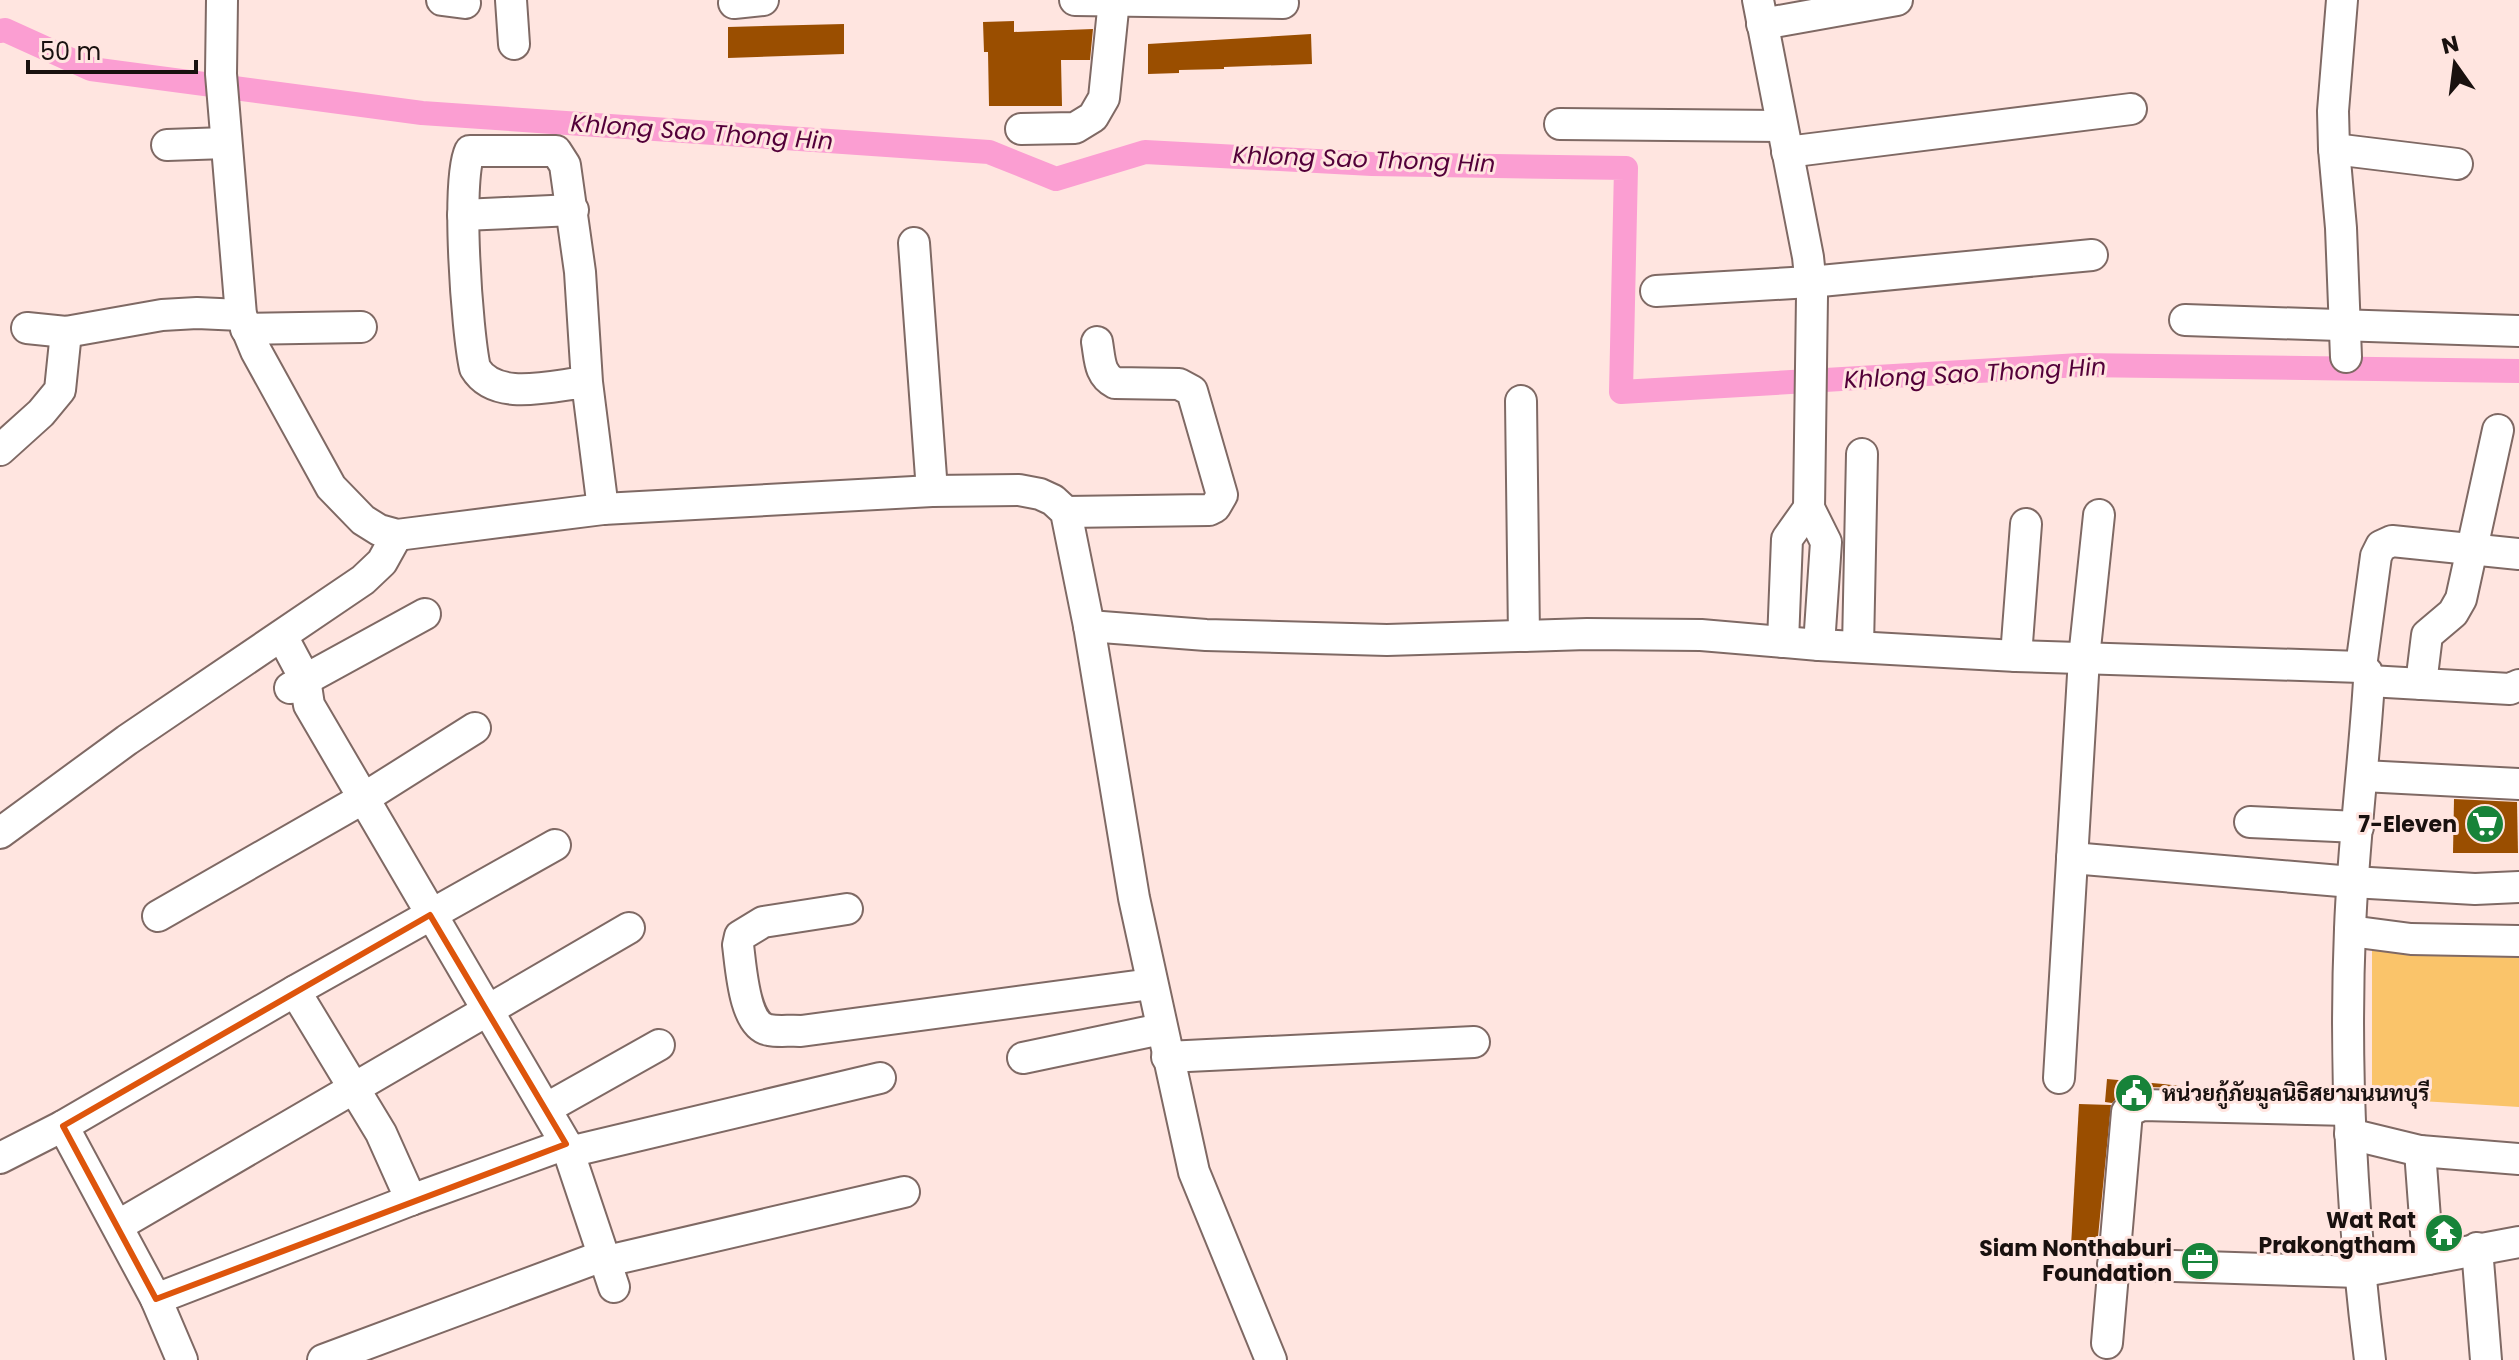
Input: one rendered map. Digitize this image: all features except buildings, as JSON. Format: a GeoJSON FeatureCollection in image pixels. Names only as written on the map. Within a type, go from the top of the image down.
{"type":"FeatureCollection","features":[{"type":"Feature","properties":{"kind":"street"},"geometry":{"type":"LineString","coordinates":[[222,0],[220,46],[226,143],[244,322],[331,487],[363,520],[379,530],[397,535],[603,509],[932,491],[1019,490],[1053,500],[1066,512],[1089,626],[1121,827],[1151,984],[1194,1172],[1271,1360]]}},
{"type":"Feature","properties":{"kind":"street"},"geometry":{"type":"LineString","coordinates":[[511,0],[514,44]]}},
{"type":"Feature","properties":{"kind":"street"},"geometry":{"type":"LineString","coordinates":[[1075,0],[1283,3]]}},
{"type":"Feature","properties":{"kind":"street"},"geometry":{"type":"LineString","coordinates":[[1819,645],[1826,542],[1809,508],[1810,282],[1760,12],[1897,0]]}},
{"type":"Feature","properties":{"kind":"street"},"geometry":{"type":"LineString","coordinates":[[2342,0],[2333,111],[2346,357]]}},
{"type":"Feature","properties":{"kind":"street"},"geometry":{"type":"LineString","coordinates":[[1021,129],[1075,128],[1093,117],[1104,98],[1114,1]]}},
{"type":"Feature","properties":{"kind":"street"},"geometry":{"type":"LineString","coordinates":[[1560,124],[1785,139],[2131,109]]}},
{"type":"Feature","properties":{"kind":"street"},"geometry":{"type":"LineString","coordinates":[[167,145],[226,143]]}},
{"type":"Feature","properties":{"kind":"street"},"geometry":{"type":"LineString","coordinates":[[2334,149],[2457,164]]}},
{"type":"Feature","properties":{"kind":"street"},"geometry":{"type":"LineString","coordinates":[[587,382],[511,389],[481,378],[472,355],[463,215],[463,174],[470,151],[556,151],[565,165],[580,272],[587,382],[603,509]]}},
{"type":"Feature","properties":{"kind":"street"},"geometry":{"type":"LineString","coordinates":[[463,215],[573,210]]}},
{"type":"Feature","properties":{"kind":"street"},"geometry":{"type":"LineString","coordinates":[[914,243],[932,491]]}},
{"type":"Feature","properties":{"kind":"street"},"geometry":{"type":"LineString","coordinates":[[1656,291],[1810,282],[2092,255]]}},
{"type":"Feature","properties":{"kind":"street"},"geometry":{"type":"LineString","coordinates":[[27,328],[66,332],[162,315],[197,313],[244,322],[361,327]]}},
{"type":"Feature","properties":{"kind":"street"},"geometry":{"type":"LineString","coordinates":[[2185,320],[2519,331]]}},
{"type":"Feature","properties":{"kind":"street"},"geometry":{"type":"LineString","coordinates":[[0,450],[41,413],[60,390],[66,332]]}},
{"type":"Feature","properties":{"kind":"street"},"geometry":{"type":"LineString","coordinates":[[1066,512],[1209,510],[1215,507],[1222,495],[1192,391],[1179,384],[1115,383],[1106,379],[1097,342]]}},
{"type":"Feature","properties":{"kind":"street"},"geometry":{"type":"LineString","coordinates":[[1521,401],[1524,636]]}},
{"type":"Feature","properties":{"kind":"street"},"geometry":{"type":"LineString","coordinates":[[2421,684],[2427,635],[2453,613],[2461,599],[2498,430]]}},
{"type":"Feature","properties":{"kind":"street"},"geometry":{"type":"LineString","coordinates":[[1858,647],[1862,454]]}},
{"type":"Feature","properties":{"kind":"street"},"geometry":{"type":"LineString","coordinates":[[1783,642],[1787,539],[1809,508]]}},
{"type":"Feature","properties":{"kind":"street"},"geometry":{"type":"LineString","coordinates":[[2059,1078],[2084,658],[2099,515]]}},
{"type":"Feature","properties":{"kind":"street"},"geometry":{"type":"LineString","coordinates":[[2016,656],[2026,524]]}},
{"type":"Feature","properties":{"kind":"street"},"geometry":{"type":"LineString","coordinates":[[0,833],[127,740],[363,580],[382,562],[397,535]]}},
{"type":"Feature","properties":{"kind":"street"},"geometry":{"type":"LineString","coordinates":[[2370,1360],[2359,1272],[2350,1122],[2350,931],[2363,776],[2365,674],[2376,556],[2381,546],[2392,541],[2519,554]]}},
{"type":"Feature","properties":{"kind":"street"},"geometry":{"type":"LineString","coordinates":[[301,691],[425,614]]}},
{"type":"Feature","properties":{"kind":"street"},"geometry":{"type":"LineString","coordinates":[[1089,626],[1206,635],[1387,640],[1701,635],[1819,645],[2365,674],[2421,684],[2510,689],[2519,685]]}},
{"type":"Feature","properties":{"kind":"street"},"geometry":{"type":"LineString","coordinates":[[272,643],[487,1012],[547,1108],[567,1148],[609,1268]]}},
{"type":"Feature","properties":{"kind":"street"},"geometry":{"type":"LineString","coordinates":[[158,916],[364,798],[475,728]]}},
{"type":"Feature","properties":{"kind":"street"},"geometry":{"type":"LineString","coordinates":[[2363,776],[2519,784]]}},
{"type":"Feature","properties":{"kind":"street"},"geometry":{"type":"LineString","coordinates":[[2250,822],[2358,827]]}},
{"type":"Feature","properties":{"kind":"street"},"geometry":{"type":"LineString","coordinates":[[0,1158],[63,1126],[555,845]]}},
{"type":"Feature","properties":{"kind":"street"},"geometry":{"type":"LineString","coordinates":[[2072,858],[2352,882],[2475,889],[2519,887]]}},
{"type":"Feature","properties":{"kind":"street"},"geometry":{"type":"LineString","coordinates":[[847,909],[763,922],[740,936],[738,945],[748,1004],[753,1019],[760,1027],[801,1031],[1151,984]]}},
{"type":"Feature","properties":{"kind":"street"},"geometry":{"type":"LineString","coordinates":[[119,1225],[629,928]]}},
{"type":"Feature","properties":{"kind":"street"},"geometry":{"type":"LineString","coordinates":[[2350,931],[2411,939],[2519,941]]}},
{"type":"Feature","properties":{"kind":"street"},"geometry":{"type":"LineString","coordinates":[[295,991],[381,1133],[411,1200]]}},
{"type":"Feature","properties":{"kind":"street"},"geometry":{"type":"LineString","coordinates":[[1023,1058],[1164,1043],[1474,1042]]}},
{"type":"Feature","properties":{"kind":"street"},"geometry":{"type":"LineString","coordinates":[[547,1108],[659,1045]]}},
{"type":"Feature","properties":{"kind":"street"},"geometry":{"type":"LineString","coordinates":[[156,1299],[411,1200],[567,1148],[880,1078]]}},
{"type":"Feature","properties":{"kind":"street"},"geometry":{"type":"LineString","coordinates":[[2107,1343],[2127,1112],[2142,1105],[2350,1122],[2420,1151],[2519,1159]]}},
{"type":"Feature","properties":{"kind":"street"},"geometry":{"type":"LineString","coordinates":[[63,1126],[119,1225],[182,1360]]}},
{"type":"Feature","properties":{"kind":"street"},"geometry":{"type":"LineString","coordinates":[[2420,1151],[2428,1259]]}},
{"type":"Feature","properties":{"kind":"street"},"geometry":{"type":"LineString","coordinates":[[323,1360],[609,1268],[904,1192]]}},
{"type":"Feature","properties":{"kind":"street"},"geometry":{"type":"LineString","coordinates":[[2113,1264],[2359,1272],[2519,1242]]}},
{"type":"Feature","properties":{"kind":"street"},"geometry":{"type":"LineString","coordinates":[[2477,1248],[2486,1360]]}},
{"type":"Feature","properties":{"kind":"highlighted area"},"geometry":{"type":"Polygon","coordinates":[[[430,915],[566,1144],[156,1299],[63,1126],[430,915]]]}},
{"type":"Feature","properties":{"kind":"shaded area"},"geometry":{"type":"Polygon","coordinates":[[[2519,933],[2519,1107],[2372,1098],[2372,936],[2519,933]]]}},
{"type":"Feature","properties":{"kind":"waterway","name":"Khlong Sao Thong Hin"},"geometry":{"type":"LineString","coordinates":[[0,31],[5,30],[91,69],[422,113],[989,152],[1056,179],[1145,152],[1372,164],[1626,168],[1621,392],[2080,365],[2519,371]]}},
{"type":"Feature","properties":{"kind":"place","name":"7-Eleven"},"geometry":{"type":"Point","coordinates":[2485,824]}},
{"type":"Feature","properties":{"kind":"place","name":"หน่วยกู้ภัยมูลนิธิสยามนนทบุรี"},"geometry":{"type":"Point","coordinates":[2134,1093]}},
{"type":"Feature","properties":{"kind":"place","name":"Wat Rat Prakongtham"},"geometry":{"type":"Point","coordinates":[2444,1233]}},
{"type":"Feature","properties":{"kind":"place","name":"Siam Nonthaburi Foundation"},"geometry":{"type":"Point","coordinates":[2200,1261]}}]}
